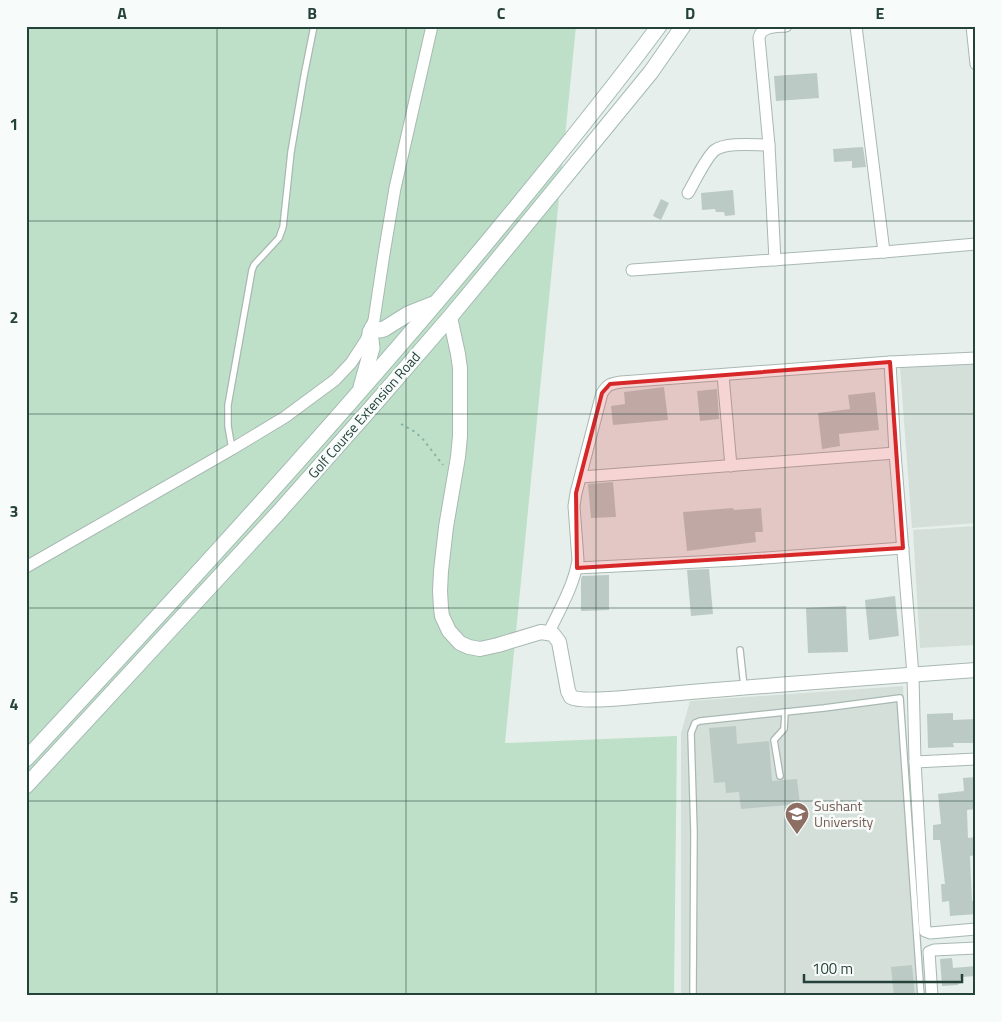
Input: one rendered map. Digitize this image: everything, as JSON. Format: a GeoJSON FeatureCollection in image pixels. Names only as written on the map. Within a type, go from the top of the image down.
{"type":"FeatureCollection","features":[{"type":"Feature","properties":{"kind":"main road","name":"Golf Course Extension Road"},"geometry":{"type":"LineString","coordinates":[[26,759],[359,394],[534,186],[659,26]]}},
{"type":"Feature","properties":{"kind":"main road","name":"Golf Course Extension Road"},"geometry":{"type":"LineString","coordinates":[[26,786],[159,643],[450,318],[651,72],[683,26]]}},
{"type":"Feature","properties":{"kind":"main road"},"geometry":{"type":"LineString","coordinates":[[534,186],[548,198]]}},
{"type":"Feature","properties":{"kind":"main road"},"geometry":{"type":"LineString","coordinates":[[359,394],[371,354],[371,330],[384,329],[408,314],[437,302]]}},
{"type":"Feature","properties":{"kind":"main road"},"geometry":{"type":"LineString","coordinates":[[322,436],[335,448]]}},
{"type":"Feature","properties":{"kind":"street"},"geometry":{"type":"LineString","coordinates":[[26,567],[285,417],[336,380],[351,363],[363,346],[371,330],[376,313],[396,188],[432,26]]}},
{"type":"Feature","properties":{"kind":"street"},"geometry":{"type":"LineString","coordinates":[[775,260],[769,145],[758,38],[764,30],[786,26]]}},
{"type":"Feature","properties":{"kind":"street"},"geometry":{"type":"LineString","coordinates":[[856,26],[884,252]]}},
{"type":"Feature","properties":{"kind":"street"},"geometry":{"type":"LineString","coordinates":[[972,26],[975,56]]}},
{"type":"Feature","properties":{"kind":"street"},"geometry":{"type":"LineString","coordinates":[[688,193],[714,151],[730,145],[769,145]]}},
{"type":"Feature","properties":{"kind":"street"},"geometry":{"type":"LineString","coordinates":[[632,270],[976,244]]}},
{"type":"Feature","properties":{"kind":"street"},"geometry":{"type":"LineString","coordinates":[[450,318],[460,368],[460,446],[446,527],[440,591],[441,608],[445,623],[449,631],[460,643],[480,649],[542,632],[549,632],[559,642],[568,691],[571,697],[579,700],[976,670]]}},
{"type":"Feature","properties":{"kind":"street"},"geometry":{"type":"LineString","coordinates":[[549,632],[577,568],[574,506],[602,393],[610,384],[890,362],[976,358]]}},
{"type":"Feature","properties":{"kind":"street"},"geometry":{"type":"LineString","coordinates":[[890,362],[895,453],[913,675],[925,931],[930,933],[976,929]]}},
{"type":"Feature","properties":{"kind":"street"},"geometry":{"type":"LineString","coordinates":[[723,375],[732,466]]}},
{"type":"Feature","properties":{"kind":"street"},"geometry":{"type":"LineString","coordinates":[[581,477],[895,453]]}},
{"type":"Feature","properties":{"kind":"street"},"geometry":{"type":"LineString","coordinates":[[577,568],[903,548]]}},
{"type":"Feature","properties":{"kind":"street"},"geometry":{"type":"LineString","coordinates":[[916,762],[976,759]]}},
{"type":"Feature","properties":{"kind":"street"},"geometry":{"type":"LineString","coordinates":[[932,996],[929,952],[934,950],[976,948]]}},
{"type":"Feature","properties":{"kind":"lane"},"geometry":{"type":"LineString","coordinates":[[232,449],[228,426],[228,405],[252,270],[279,238],[283,227],[291,152],[314,26]]}},
{"type":"Feature","properties":{"kind":"lane"},"geometry":{"type":"LineString","coordinates":[[740,650],[744,687]]}},
{"type":"Feature","properties":{"kind":"lane"},"geometry":{"type":"LineString","coordinates":[[693,996],[694,832],[691,732],[695,723],[900,698],[921,996]]}},
{"type":"Feature","properties":{"kind":"lane"},"geometry":{"type":"LineString","coordinates":[[780,776],[774,740],[784,729],[785,712]]}},
{"type":"Feature","properties":{"kind":"path"},"geometry":{"type":"LineString","coordinates":[[401,424],[422,438],[454,479]]}},
{"type":"Feature","properties":{"kind":"highlighted area"},"geometry":{"type":"Polygon","coordinates":[[[890,362],[903,548],[577,568],[576,493],[602,393],[610,384],[890,362]]]}},
{"type":"Feature","properties":{"kind":"shaded area"},"geometry":{"type":"Polygon","coordinates":[[[976,361],[976,523],[912,528],[900,367],[976,361]]]}},
{"type":"Feature","properties":{"kind":"shaded area"},"geometry":{"type":"Polygon","coordinates":[[[976,526],[976,645],[920,648],[913,530],[976,526]]]}},
{"type":"Feature","properties":{"kind":"shaded area","name":"Sushant University"},"geometry":{"type":"Polygon","coordinates":[[[903,686],[923,996],[681,996],[681,733],[690,701],[903,686]]]}},
{"type":"Feature","properties":{"kind":"green space"},"geometry":{"type":"Polygon","coordinates":[[[26,26],[576,26],[505,743],[677,736],[674,996],[26,996],[26,26]]]}},
{"type":"Feature","properties":{"kind":"building"},"geometry":{"type":"Polygon","coordinates":[[[817,73],[819,98],[776,101],[774,76],[817,73]]]}},
{"type":"Feature","properties":{"kind":"building"},"geometry":{"type":"Polygon","coordinates":[[[863,147],[866,167],[852,168],[852,161],[834,162],[833,149],[863,147]]]}},
{"type":"Feature","properties":{"kind":"building"},"geometry":{"type":"Polygon","coordinates":[[[733,190],[735,215],[725,216],[724,212],[716,212],[715,209],[702,210],[701,193],[733,190]]]}},
{"type":"Feature","properties":{"kind":"building"},"geometry":{"type":"Polygon","coordinates":[[[661,199],[669,203],[661,220],[653,216],[661,199]]]}},
{"type":"Feature","properties":{"kind":"building"},"geometry":{"type":"Polygon","coordinates":[[[664,387],[668,420],[613,425],[611,406],[625,404],[624,392],[664,387]]]}},
{"type":"Feature","properties":{"kind":"building"},"geometry":{"type":"Polygon","coordinates":[[[717,389],[719,419],[700,421],[697,391],[717,389]]]}},
{"type":"Feature","properties":{"kind":"building"},"geometry":{"type":"Polygon","coordinates":[[[875,392],[879,430],[839,434],[840,446],[822,449],[818,413],[850,409],[848,395],[875,392]]]}},
{"type":"Feature","properties":{"kind":"building"},"geometry":{"type":"Polygon","coordinates":[[[613,482],[616,517],[591,518],[588,484],[613,482]]]}},
{"type":"Feature","properties":{"kind":"building"},"geometry":{"type":"Polygon","coordinates":[[[733,508],[734,510],[761,508],[763,532],[755,532],[756,542],[687,551],[683,512],[733,508]]]}},
{"type":"Feature","properties":{"kind":"building"},"geometry":{"type":"Polygon","coordinates":[[[709,569],[713,614],[691,616],[687,570],[709,569]]]}},
{"type":"Feature","properties":{"kind":"building"},"geometry":{"type":"Polygon","coordinates":[[[609,575],[609,610],[581,611],[582,576],[609,575]]]}},
{"type":"Feature","properties":{"kind":"building"},"geometry":{"type":"Polygon","coordinates":[[[895,596],[899,636],[869,640],[865,600],[895,596]]]}},
{"type":"Feature","properties":{"kind":"building"},"geometry":{"type":"Polygon","coordinates":[[[846,606],[848,652],[808,653],[806,608],[846,606]]]}},
{"type":"Feature","properties":{"kind":"building"},"geometry":{"type":"Polygon","coordinates":[[[953,713],[953,720],[976,719],[976,743],[953,743],[954,747],[928,748],[927,714],[953,713]]]}},
{"type":"Feature","properties":{"kind":"building"},"geometry":{"type":"Polygon","coordinates":[[[736,726],[737,744],[769,741],[772,781],[797,779],[800,804],[741,809],[739,792],[726,793],[725,782],[714,783],[709,728],[736,726]]]}},
{"type":"Feature","properties":{"kind":"building"},"geometry":{"type":"Polygon","coordinates":[[[976,777],[976,809],[967,810],[968,838],[976,837],[976,855],[970,856],[972,901],[976,900],[976,914],[950,916],[949,901],[942,902],[941,884],[945,884],[940,840],[933,840],[933,825],[941,824],[938,794],[964,791],[963,778],[976,777]]]}},
{"type":"Feature","properties":{"kind":"building"},"geometry":{"type":"Polygon","coordinates":[[[952,958],[953,968],[976,966],[976,976],[962,977],[960,979],[961,983],[958,985],[942,986],[940,959],[952,958]]]}},
{"type":"Feature","properties":{"kind":"building"},"geometry":{"type":"Polygon","coordinates":[[[912,965],[915,996],[894,996],[891,967],[912,965]]]}},
{"type":"Feature","properties":{"kind":"place","name":"Sushant University"},"geometry":{"type":"Point","coordinates":[797,835]}}]}
